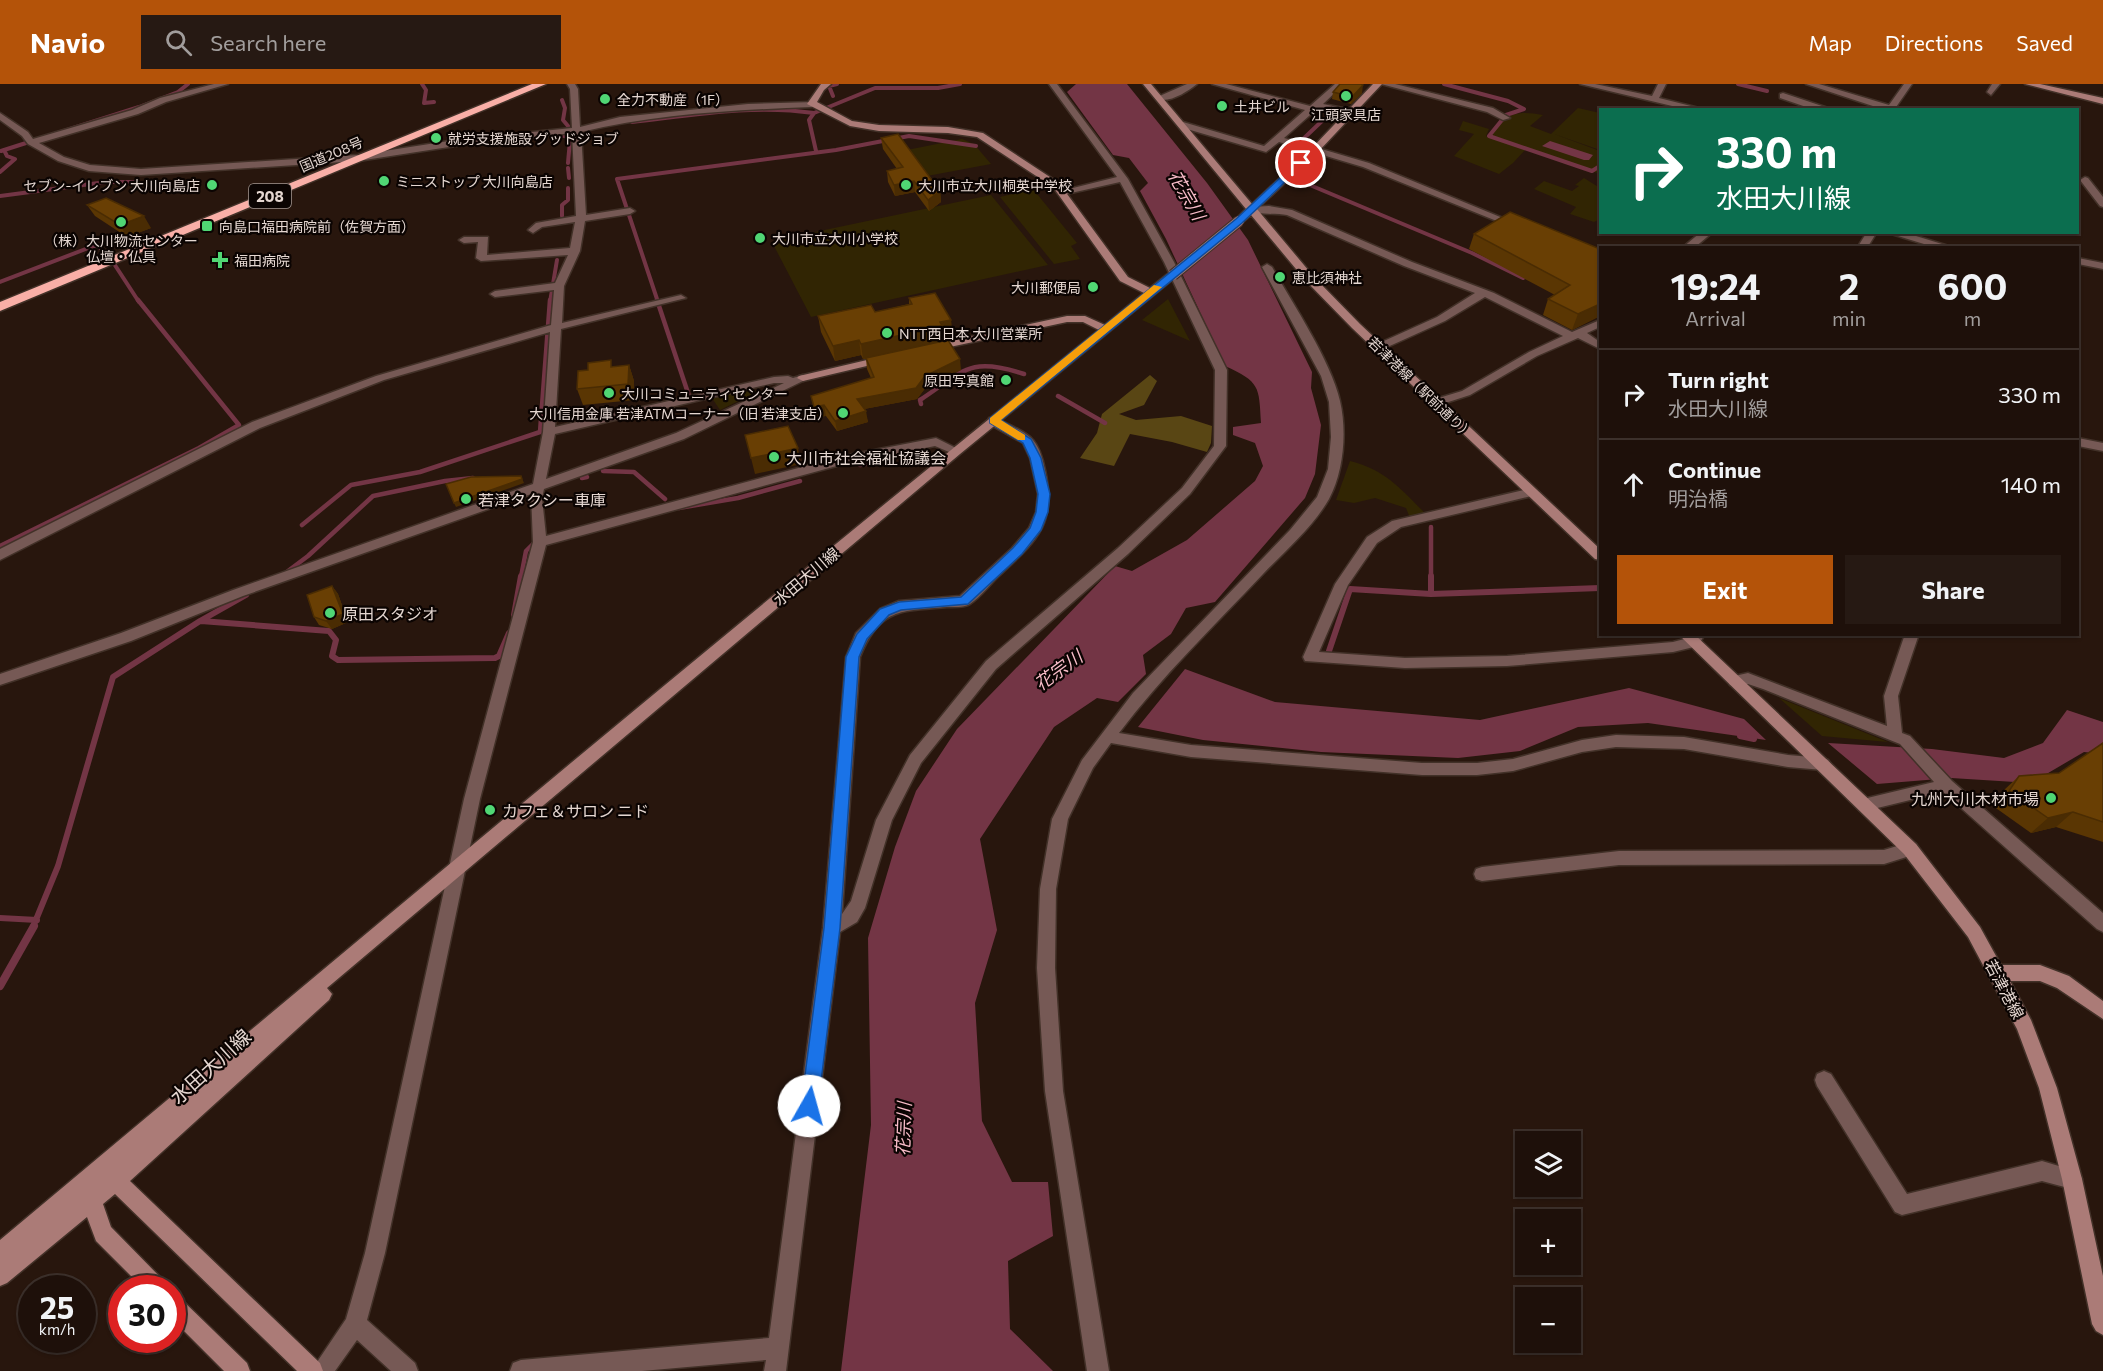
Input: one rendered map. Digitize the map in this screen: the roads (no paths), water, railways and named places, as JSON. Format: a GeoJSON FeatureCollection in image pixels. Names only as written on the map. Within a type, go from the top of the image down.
{"type":"FeatureCollection","features":[{"type":"Feature","properties":{"kind":"highway","name":"国道208号"},"geometry":{"type":"LineString","coordinates":[[0,307],[541,84]]}},
{"type":"Feature","properties":{"kind":"main road"},"geometry":{"type":"LineString","coordinates":[[827,84],[821,88],[812,104],[850,123],[879,128],[948,129],[980,135],[1038,171],[1062,192],[1124,279],[1140,289],[1151,292]]}},
{"type":"Feature","properties":{"kind":"main road","name":"若津港線（駅前通り）"},"geometry":{"type":"LineString","coordinates":[[1147,84],[1310,279],[1436,402],[1599,555]]}},
{"type":"Feature","properties":{"kind":"main road"},"geometry":{"type":"LineString","coordinates":[[1251,210],[1315,150],[1378,84]]}},
{"type":"Feature","properties":{"kind":"main road"},"geometry":{"type":"LineString","coordinates":[[2029,84],[2090,98]]}},
{"type":"Feature","properties":{"kind":"main road","name":"水田大川線"},"geometry":{"type":"LineString","coordinates":[[0,1253],[459,865],[956,451],[1251,210]]}},
{"type":"Feature","properties":{"kind":"main road"},"geometry":{"type":"LineString","coordinates":[[919,351],[1067,319],[1086,319],[1106,329]]}},
{"type":"Feature","properties":{"kind":"main road"},"geometry":{"type":"LineString","coordinates":[[802,378],[897,356]]}},
{"type":"Feature","properties":{"kind":"main road"},"geometry":{"type":"LineString","coordinates":[[1692,637],[1735,681]]}},
{"type":"Feature","properties":{"kind":"main road","name":"若津港線"},"geometry":{"type":"LineString","coordinates":[[1735,681],[1910,849],[1974,932],[1998,973],[2025,1026],[2048,1088],[2072,1179],[2103,1324]]}},
{"type":"Feature","properties":{"kind":"main road","name":"水田大川線"},"geometry":{"type":"LineString","coordinates":[[0,1276],[115,1181],[344,975],[442,880]]}},
{"type":"Feature","properties":{"kind":"main road"},"geometry":{"type":"LineString","coordinates":[[1998,973],[2040,973],[2063,982],[2103,1011]]}},
{"type":"Feature","properties":{"kind":"main road"},"geometry":{"type":"LineString","coordinates":[[144,1275],[103,1234],[90,1201],[88,1180],[115,1181],[312,1371]]}},
{"type":"Feature","properties":{"kind":"main road"},"geometry":{"type":"LineString","coordinates":[[186,1318],[239,1371]]}},
{"type":"Feature","properties":{"kind":"street"},"geometry":{"type":"LineString","coordinates":[[30,141],[142,110],[163,100],[224,84]]}},
{"type":"Feature","properties":{"kind":"street"},"geometry":{"type":"LineString","coordinates":[[322,1371],[355,1324],[375,1253],[472,799],[507,675],[540,542],[536,498],[549,432],[549,329],[559,286],[575,251],[581,218],[574,89],[571,84]]}},
{"type":"Feature","properties":{"kind":"street"},"geometry":{"type":"LineString","coordinates":[[832,928],[851,918],[859,903],[884,820],[915,759],[991,665],[1123,551],[1186,491],[1220,446],[1221,370],[1169,262],[1123,179],[1053,84]]}},
{"type":"Feature","properties":{"kind":"street"},"geometry":{"type":"LineString","coordinates":[[1159,98],[1168,97],[1193,84]]}},
{"type":"Feature","properties":{"kind":"street"},"geometry":{"type":"LineString","coordinates":[[1216,84],[1314,107],[1350,112]]}},
{"type":"Feature","properties":{"kind":"street"},"geometry":{"type":"LineString","coordinates":[[1183,125],[1266,149],[1340,84]]}},
{"type":"Feature","properties":{"kind":"street"},"geometry":{"type":"LineString","coordinates":[[1385,84],[1490,110],[1506,118]]}},
{"type":"Feature","properties":{"kind":"street"},"geometry":{"type":"LineString","coordinates":[[1584,84],[1695,108]]}},
{"type":"Feature","properties":{"kind":"street"},"geometry":{"type":"LineString","coordinates":[[1655,98],[1662,84]]}},
{"type":"Feature","properties":{"kind":"street"},"geometry":{"type":"LineString","coordinates":[[1810,84],[1887,108]]}},
{"type":"Feature","properties":{"kind":"street"},"geometry":{"type":"LineString","coordinates":[[1891,108],[1908,84]]}},
{"type":"Feature","properties":{"kind":"street"},"geometry":{"type":"LineString","coordinates":[[1783,96],[1819,108]]}},
{"type":"Feature","properties":{"kind":"street"},"geometry":{"type":"LineString","coordinates":[[2090,98],[2103,100]]}},
{"type":"Feature","properties":{"kind":"street"},"geometry":{"type":"LineString","coordinates":[[0,116],[50,154],[89,168],[141,172],[358,158],[390,151],[577,130],[650,116],[748,106],[812,104]]}},
{"type":"Feature","properties":{"kind":"street"},"geometry":{"type":"LineString","coordinates":[[1279,139],[1398,177],[1524,229]]}},
{"type":"Feature","properties":{"kind":"street"},"geometry":{"type":"LineString","coordinates":[[1062,192],[1123,179]]}},
{"type":"Feature","properties":{"kind":"street"},"geometry":{"type":"LineString","coordinates":[[2085,180],[2103,204]]}},
{"type":"Feature","properties":{"kind":"street"},"geometry":{"type":"LineString","coordinates":[[1251,210],[1269,209],[1289,212],[1408,264],[1483,292],[1599,346]]}},
{"type":"Feature","properties":{"kind":"street"},"geometry":{"type":"LineString","coordinates":[[533,230],[539,225],[626,211]]}},
{"type":"Feature","properties":{"kind":"street"},"geometry":{"type":"LineString","coordinates":[[1690,246],[1705,234]]}},
{"type":"Feature","properties":{"kind":"street"},"geometry":{"type":"LineString","coordinates":[[1896,234],[1923,244]]}},
{"type":"Feature","properties":{"kind":"street"},"geometry":{"type":"LineString","coordinates":[[464,240],[484,239],[481,258],[575,251]]}},
{"type":"Feature","properties":{"kind":"street"},"geometry":{"type":"LineString","coordinates":[[2079,261],[2103,266]]}},
{"type":"Feature","properties":{"kind":"street"},"geometry":{"type":"LineString","coordinates":[[1098,1371],[1054,1090],[1046,969],[1048,889],[1060,819],[1087,764],[1143,691],[1295,533],[1323,498],[1334,469],[1337,437],[1335,402],[1327,376],[1267,267]]}},
{"type":"Feature","properties":{"kind":"street"},"geometry":{"type":"LineString","coordinates":[[495,294],[559,286]]}},
{"type":"Feature","properties":{"kind":"street"},"geometry":{"type":"LineString","coordinates":[[1379,347],[1440,319],[1483,292]]}},
{"type":"Feature","properties":{"kind":"street"},"geometry":{"type":"LineString","coordinates":[[0,555],[256,425],[380,378],[549,329],[681,298]]}},
{"type":"Feature","properties":{"kind":"street"},"geometry":{"type":"LineString","coordinates":[[1436,402],[1466,393],[1533,354],[1599,324]]}},
{"type":"Feature","properties":{"kind":"street"},"geometry":{"type":"LineString","coordinates":[[549,432],[774,380],[802,378]]}},
{"type":"Feature","properties":{"kind":"street"},"geometry":{"type":"LineString","coordinates":[[0,680],[126,637],[237,593],[680,436],[802,378]]}},
{"type":"Feature","properties":{"kind":"street"},"geometry":{"type":"LineString","coordinates":[[775,1371],[832,928],[853,657],[861,637],[885,612],[899,606],[964,601],[1017,551],[1035,530],[1042,512],[1044,494],[1036,458],[1028,441],[993,421]]}},
{"type":"Feature","properties":{"kind":"street"},"geometry":{"type":"LineString","coordinates":[[540,542],[843,460],[936,442],[956,451]]}},
{"type":"Feature","properties":{"kind":"street"},"geometry":{"type":"LineString","coordinates":[[2079,442],[2103,447]]}},
{"type":"Feature","properties":{"kind":"street"},"geometry":{"type":"LineString","coordinates":[[1532,492],[1397,524],[1372,540],[1342,584],[1310,657],[1405,663],[1507,661],[1673,647],[1692,637]]}},
{"type":"Feature","properties":{"kind":"street"},"geometry":{"type":"LineString","coordinates":[[1900,737],[1891,696],[1911,636]]}},
{"type":"Feature","properties":{"kind":"street"},"geometry":{"type":"LineString","coordinates":[[1735,681],[1748,678],[1900,737],[1947,785],[2103,924]]}},
{"type":"Feature","properties":{"kind":"street"},"geometry":{"type":"LineString","coordinates":[[1108,737],[1191,752],[1422,769],[1477,769],[1513,765],[1582,746],[1616,741],[1684,743],[1788,761],[1816,758]]}},
{"type":"Feature","properties":{"kind":"street"},"geometry":{"type":"LineString","coordinates":[[1864,805],[1947,785]]}},
{"type":"Feature","properties":{"kind":"street"},"geometry":{"type":"LineString","coordinates":[[1482,874],[1618,858],[1884,857],[1910,849]]}},
{"type":"Feature","properties":{"kind":"street"},"geometry":{"type":"LineString","coordinates":[[1824,1080],[1902,1205],[2042,1171],[2072,1179]]}},
{"type":"Feature","properties":{"kind":"street"},"geometry":{"type":"LineString","coordinates":[[355,1324],[407,1371]]}},
{"type":"Feature","properties":{"kind":"street"},"geometry":{"type":"LineString","coordinates":[[521,1371],[779,1348]]}},
{"type":"Feature","properties":{"kind":"water","name":"花宗川"},"geometry":{"type":"Polygon","coordinates":[[[1076,84],[1127,84],[1207,183],[1248,240],[1312,372],[1311,388],[1321,425],[1315,474],[1305,498],[1215,602],[1186,608],[1171,634],[1143,655],[1146,674],[1118,702],[1097,698],[1054,727],[980,839],[997,930],[975,1003],[982,1121],[1012,1182],[1048,1182],[1053,1236],[1008,1261],[1010,1329],[1053,1371],[841,1371],[871,1125],[868,938],[895,847],[916,791],[957,729],[1115,566],[1132,571],[1187,540],[1255,481],[1263,466],[1255,443],[1233,435],[1233,427],[1261,423],[1258,393],[1245,376],[1225,366],[1166,239],[1140,191],[1148,183],[1129,158],[1113,155],[1067,92],[1076,84]]]}},
{"type":"Feature","properties":{"kind":"water"},"geometry":{"type":"Polygon","coordinates":[[[1550,141],[1593,155],[1589,160],[1584,160],[1542,146],[1550,141]]]}},
{"type":"Feature","properties":{"kind":"water"},"geometry":{"type":"Polygon","coordinates":[[[1185,669],[1275,702],[1480,720],[1629,688],[1744,719],[1766,740],[1648,723],[1578,727],[1520,751],[1458,758],[1321,752],[1203,740],[1138,727],[1185,669]]]}},
{"type":"Feature","properties":{"kind":"water"},"geometry":{"type":"Polygon","coordinates":[[[2067,710],[2103,722],[2103,754],[2084,752],[2031,783],[1951,778],[1877,784],[1828,743],[1932,749],[2004,758],[2043,743],[2067,710]]]}},
{"type":"Feature","properties":{"kind":"waterway"},"geometry":{"type":"LineString","coordinates":[[4,150],[139,107],[178,92],[188,84]]}},
{"type":"Feature","properties":{"kind":"waterway"},"geometry":{"type":"LineString","coordinates":[[422,84],[426,90],[424,103],[434,102]]}},
{"type":"Feature","properties":{"kind":"waterway"},"geometry":{"type":"LineString","coordinates":[[833,96],[829,86],[837,84]]}},
{"type":"Feature","properties":{"kind":"waterway"},"geometry":{"type":"LineString","coordinates":[[814,113],[875,88],[938,88],[960,84]]}},
{"type":"Feature","properties":{"kind":"waterway"},"geometry":{"type":"LineString","coordinates":[[1444,84],[1508,101],[1524,109],[1506,115],[1489,136],[1592,171],[1599,167]]}},
{"type":"Feature","properties":{"kind":"waterway"},"geometry":{"type":"LineString","coordinates":[[1738,84],[1767,91]]}},
{"type":"Feature","properties":{"kind":"waterway"},"geometry":{"type":"LineString","coordinates":[[562,100],[565,108],[563,120],[568,126]]}},
{"type":"Feature","properties":{"kind":"waterway"},"geometry":{"type":"LineString","coordinates":[[632,122],[746,110],[814,113]]}},
{"type":"Feature","properties":{"kind":"waterway"},"geometry":{"type":"LineString","coordinates":[[814,113],[809,120],[816,151]]}},
{"type":"Feature","properties":{"kind":"waterway"},"geometry":{"type":"LineString","coordinates":[[1301,141],[1322,121]]}},
{"type":"Feature","properties":{"kind":"waterway"},"geometry":{"type":"LineString","coordinates":[[557,135],[565,136],[570,140],[568,163]]}},
{"type":"Feature","properties":{"kind":"waterway"},"geometry":{"type":"LineString","coordinates":[[658,302],[617,179],[836,150],[909,136],[976,146]]}},
{"type":"Feature","properties":{"kind":"waterway"},"geometry":{"type":"LineString","coordinates":[[0,172],[15,159],[7,156],[4,150]]}},
{"type":"Feature","properties":{"kind":"waterway"},"geometry":{"type":"LineString","coordinates":[[568,168],[569,178]]}},
{"type":"Feature","properties":{"kind":"waterway"},"geometry":{"type":"LineString","coordinates":[[0,196],[106,182],[137,182]]}},
{"type":"Feature","properties":{"kind":"waterway"},"geometry":{"type":"LineString","coordinates":[[1305,183],[1472,253],[1523,278]]}},
{"type":"Feature","properties":{"kind":"waterway"},"geometry":{"type":"LineString","coordinates":[[562,216],[562,205],[568,200],[568,188]]}},
{"type":"Feature","properties":{"kind":"waterway"},"geometry":{"type":"LineString","coordinates":[[0,282],[96,245],[107,253],[139,302]]}},
{"type":"Feature","properties":{"kind":"waterway"},"geometry":{"type":"LineString","coordinates":[[550,302],[557,260]]}},
{"type":"Feature","properties":{"kind":"waterway"},"geometry":{"type":"LineString","coordinates":[[0,546],[199,448],[239,425],[138,300]]}},
{"type":"Feature","properties":{"kind":"waterway"},"geometry":{"type":"LineString","coordinates":[[302,525],[351,485],[420,472],[540,432],[550,300]]}},
{"type":"Feature","properties":{"kind":"waterway"},"geometry":{"type":"LineString","coordinates":[[657,300],[689,396]]}},
{"type":"Feature","properties":{"kind":"waterway"},"geometry":{"type":"LineString","coordinates":[[921,404],[920,400],[968,369],[991,366],[1024,374]]}},
{"type":"Feature","properties":{"kind":"waterway"},"geometry":{"type":"LineString","coordinates":[[1058,396],[1105,423]]}},
{"type":"Feature","properties":{"kind":"waterway"},"geometry":{"type":"LineString","coordinates":[[860,465],[866,464]]}},
{"type":"Feature","properties":{"kind":"waterway"},"geometry":{"type":"LineString","coordinates":[[603,471],[634,472],[665,499]]}},
{"type":"Feature","properties":{"kind":"waterway"},"geometry":{"type":"LineString","coordinates":[[582,478],[587,477]]}},
{"type":"Feature","properties":{"kind":"waterway"},"geometry":{"type":"LineString","coordinates":[[288,571],[308,556],[373,496],[445,481],[473,478]]}},
{"type":"Feature","properties":{"kind":"waterway"},"geometry":{"type":"LineString","coordinates":[[679,508],[738,498],[800,481]]}},
{"type":"Feature","properties":{"kind":"waterway"},"geometry":{"type":"LineString","coordinates":[[1431,527],[1431,594]]}},
{"type":"Feature","properties":{"kind":"waterway"},"geometry":{"type":"LineString","coordinates":[[521,577],[526,551],[533,544]]}},
{"type":"Feature","properties":{"kind":"waterway"},"geometry":{"type":"LineString","coordinates":[[514,615],[521,576]]}},
{"type":"Feature","properties":{"kind":"waterway"},"geometry":{"type":"LineString","coordinates":[[1431,594],[1599,588]]}},
{"type":"Feature","properties":{"kind":"waterway"},"geometry":{"type":"LineString","coordinates":[[1329,651],[1350,589],[1431,594]]}},
{"type":"Feature","properties":{"kind":"waterway"},"geometry":{"type":"LineString","coordinates":[[36,920],[58,866],[113,677],[200,621],[246,595]]}},
{"type":"Feature","properties":{"kind":"waterway"},"geometry":{"type":"LineString","coordinates":[[201,621],[329,631],[336,640],[332,656],[338,660],[495,658],[499,656],[509,633]]}},
{"type":"Feature","properties":{"kind":"waterway"},"geometry":{"type":"LineString","coordinates":[[1740,736],[1754,739]]}},
{"type":"Feature","properties":{"kind":"waterway"},"geometry":{"type":"LineString","coordinates":[[0,918],[36,920]]}},
{"type":"Feature","properties":{"kind":"waterway"},"geometry":{"type":"LineString","coordinates":[[33,927],[36,920]]}},
{"type":"Feature","properties":{"kind":"waterway"},"geometry":{"type":"LineString","coordinates":[[0,986],[34,926]]}},
{"type":"Feature","properties":{"kind":"place","name":"江頭家具店"},"geometry":{"type":"Point","coordinates":[1346,96]}},
{"type":"Feature","properties":{"kind":"place","name":"全力不動産（1F）"},"geometry":{"type":"Point","coordinates":[605,99]}},
{"type":"Feature","properties":{"kind":"place","name":"土井ビル"},"geometry":{"type":"Point","coordinates":[1222,106]}},
{"type":"Feature","properties":{"kind":"place","name":"就労支援施設 グッドジョブ"},"geometry":{"type":"Point","coordinates":[436,138]}},
{"type":"Feature","properties":{"kind":"place","name":"ミニストップ 大川向島店"},"geometry":{"type":"Point","coordinates":[384,181]}},
{"type":"Feature","properties":{"kind":"place","name":"セブン-イレブン 大川向島店"},"geometry":{"type":"Point","coordinates":[212,185]}},
{"type":"Feature","properties":{"kind":"place","name":"大川市立大川桐英中学校"},"geometry":{"type":"Point","coordinates":[906,185]}},
{"type":"Feature","properties":{"kind":"place","name":"（株）大川物流センター 仏壇・仏具"},"geometry":{"type":"Point","coordinates":[121,222]}},
{"type":"Feature","properties":{"kind":"place","name":"向島口福田病院前（佐賀方面）"},"geometry":{"type":"Point","coordinates":[207,226]}},
{"type":"Feature","properties":{"kind":"place","name":"大川市立大川小学校"},"geometry":{"type":"Point","coordinates":[760,238]}},
{"type":"Feature","properties":{"kind":"place","name":"福田病院"},"geometry":{"type":"Point","coordinates":[220,260]}},
{"type":"Feature","properties":{"kind":"place","name":"恵比須神社"},"geometry":{"type":"Point","coordinates":[1280,277]}},
{"type":"Feature","properties":{"kind":"place","name":"大川郵便局"},"geometry":{"type":"Point","coordinates":[1093,287]}},
{"type":"Feature","properties":{"kind":"place","name":"NTT西日本 大川営業所"},"geometry":{"type":"Point","coordinates":[887,333]}},
{"type":"Feature","properties":{"kind":"place","name":"原田写真館"},"geometry":{"type":"Point","coordinates":[1006,380]}},
{"type":"Feature","properties":{"kind":"place","name":"大川コミュニティセンター"},"geometry":{"type":"Point","coordinates":[609,393]}},
{"type":"Feature","properties":{"kind":"place","name":"大川信用金庫 若津ATMコーナー（旧 若津支店）"},"geometry":{"type":"Point","coordinates":[843,413]}},
{"type":"Feature","properties":{"kind":"place","name":"大川市社会福祉協議会"},"geometry":{"type":"Point","coordinates":[774,457]}},
{"type":"Feature","properties":{"kind":"place","name":"若津タクシー車庫"},"geometry":{"type":"Point","coordinates":[466,499]}},
{"type":"Feature","properties":{"kind":"place","name":"原田スタジオ"},"geometry":{"type":"Point","coordinates":[330,613]}},
{"type":"Feature","properties":{"kind":"place","name":"九州大川木材市場"},"geometry":{"type":"Point","coordinates":[2051,798]}},
{"type":"Feature","properties":{"kind":"place","name":"カフェ＆サロン ニド"},"geometry":{"type":"Point","coordinates":[490,810]}}]}
